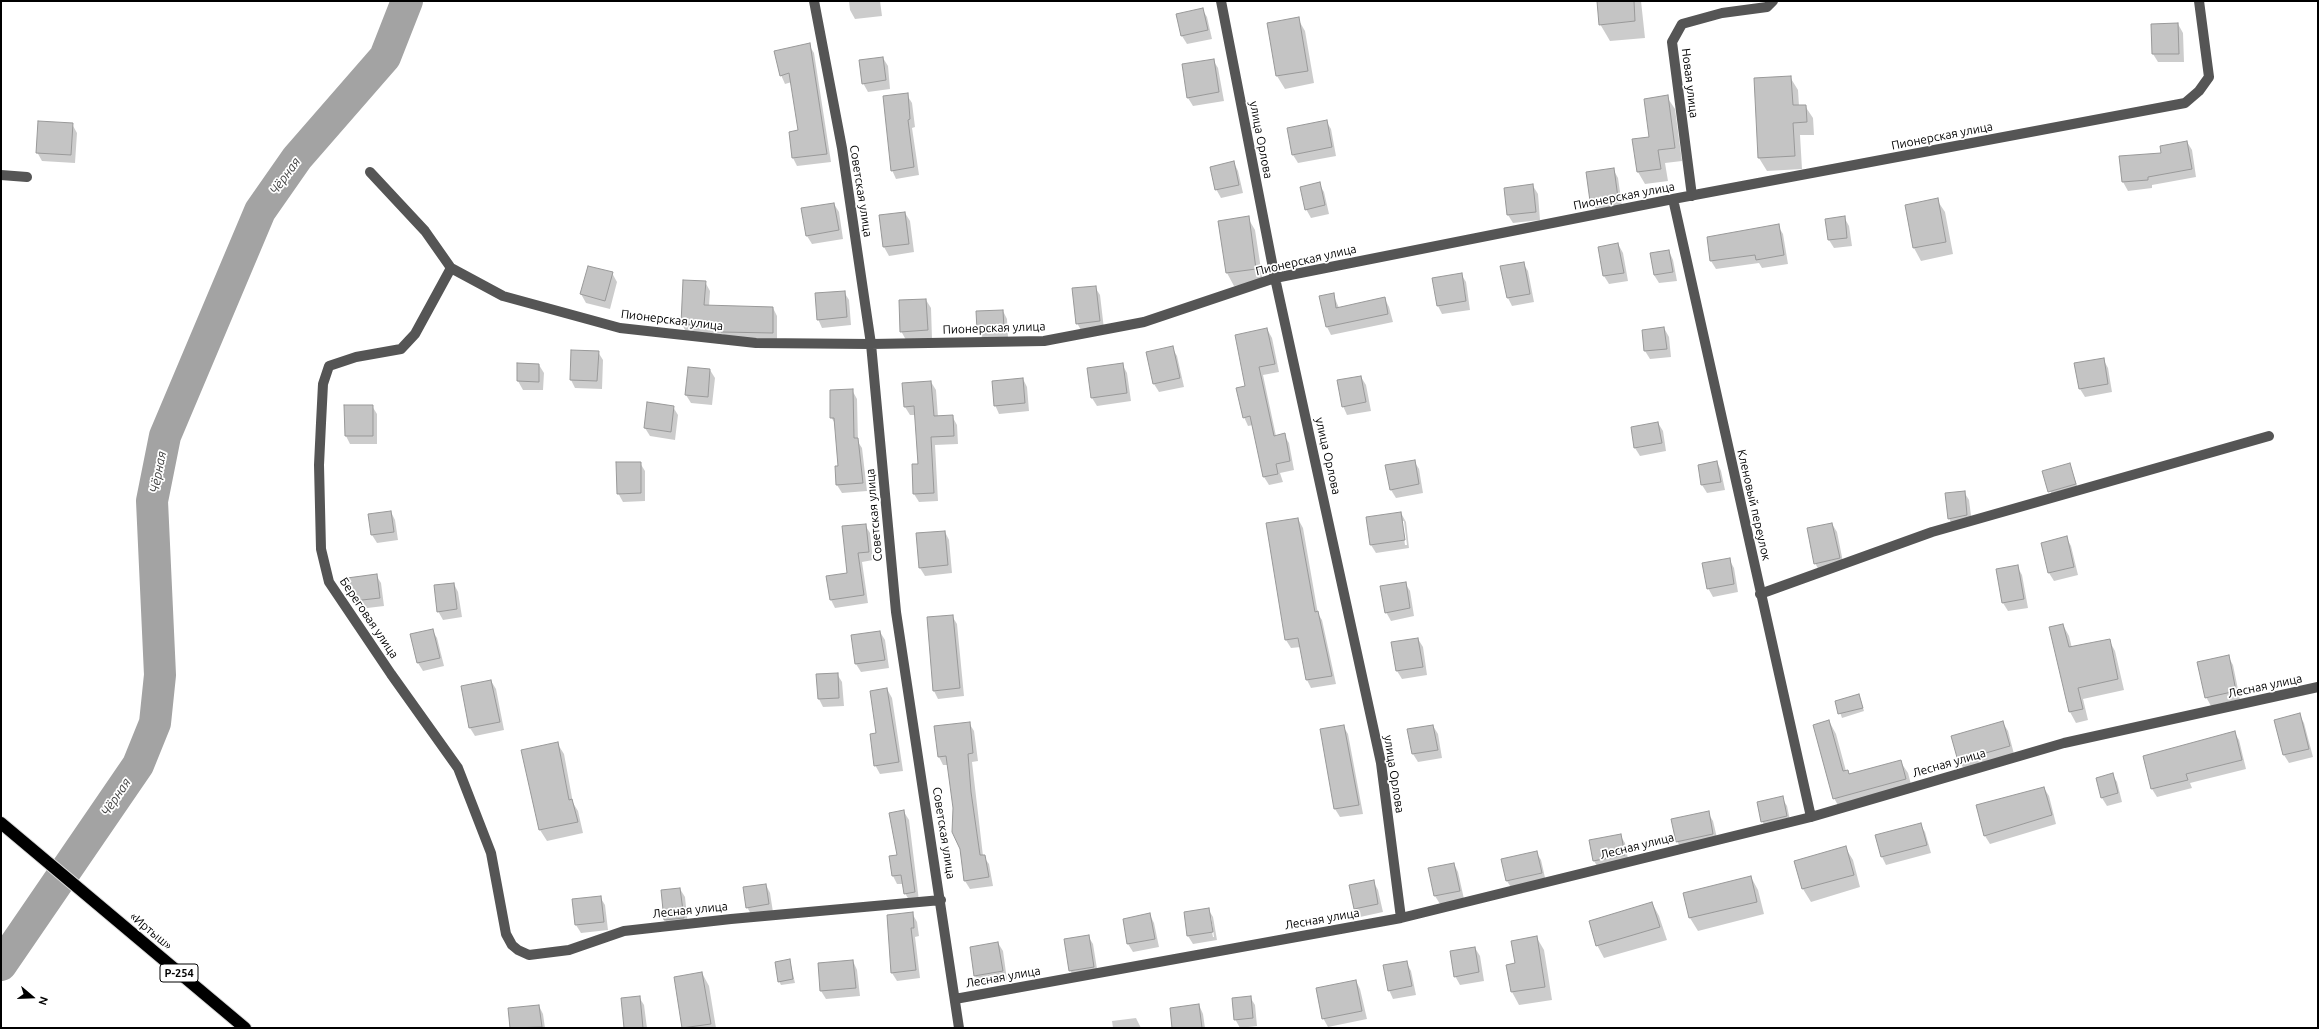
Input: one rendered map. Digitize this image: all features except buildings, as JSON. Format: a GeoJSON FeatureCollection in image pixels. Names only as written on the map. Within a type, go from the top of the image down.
{"type":"FeatureCollection","features":[{"type":"Feature","properties":{"kind":"highway","name":"«Иртыш»"},"geometry":{"type":"LineString","coordinates":[[1,823],[244,1028]]}},
{"type":"Feature","properties":{"kind":"street","name":"Советская улица"},"geometry":{"type":"LineString","coordinates":[[814,1],[842,148],[871,344],[896,612],[941,900],[959,1028]]}},
{"type":"Feature","properties":{"kind":"street","name":"улица Орлова"},"geometry":{"type":"LineString","coordinates":[[1221,1],[1275,278],[1381,763],[1401,918]]}},
{"type":"Feature","properties":{"kind":"street","name":"Новая улица"},"geometry":{"type":"LineString","coordinates":[[1692,196],[1672,42],[1682,24],[1722,13],[1767,7],[1773,1]]}},
{"type":"Feature","properties":{"kind":"street","name":"Пионерская улица"},"geometry":{"type":"LineString","coordinates":[[370,172],[425,231],[451,268],[503,296],[620,328],[756,343],[871,344],[1044,341],[1144,322],[1275,278],[1673,199],[2185,103],[2198,91],[2209,77],[2199,1]]}},
{"type":"Feature","properties":{"kind":"street"},"geometry":{"type":"LineString","coordinates":[[1,175],[28,177]]}},
{"type":"Feature","properties":{"kind":"street","name":"Кленовый переулок"},"geometry":{"type":"LineString","coordinates":[[1673,199],[1811,817]]}},
{"type":"Feature","properties":{"kind":"street","name":"Береговая улица"},"geometry":{"type":"LineString","coordinates":[[451,268],[415,334],[401,350],[356,357],[330,366],[326,374],[323,384],[319,465],[321,549],[329,582],[391,674],[458,768],[491,853],[506,934],[512,945],[518,950]]}},
{"type":"Feature","properties":{"kind":"street"},"geometry":{"type":"LineString","coordinates":[[1760,594],[1932,532],[2269,436]]}},
{"type":"Feature","properties":{"kind":"street","name":"Лесная улица"},"geometry":{"type":"LineString","coordinates":[[955,998],[1401,918],[1811,817],[2064,743],[2318,687]]}},
{"type":"Feature","properties":{"kind":"street","name":"Лесная улица"},"geometry":{"type":"LineString","coordinates":[[518,950],[529,955],[569,950],[624,931],[731,919],[941,900]]}},
{"type":"Feature","properties":{"kind":"waterway","name":"Чёрная"},"geometry":{"type":"LineString","coordinates":[[1,965],[138,765],[155,723],[160,675],[152,501],[165,436],[260,211],[297,158],[385,57],[407,1]]}}]}
